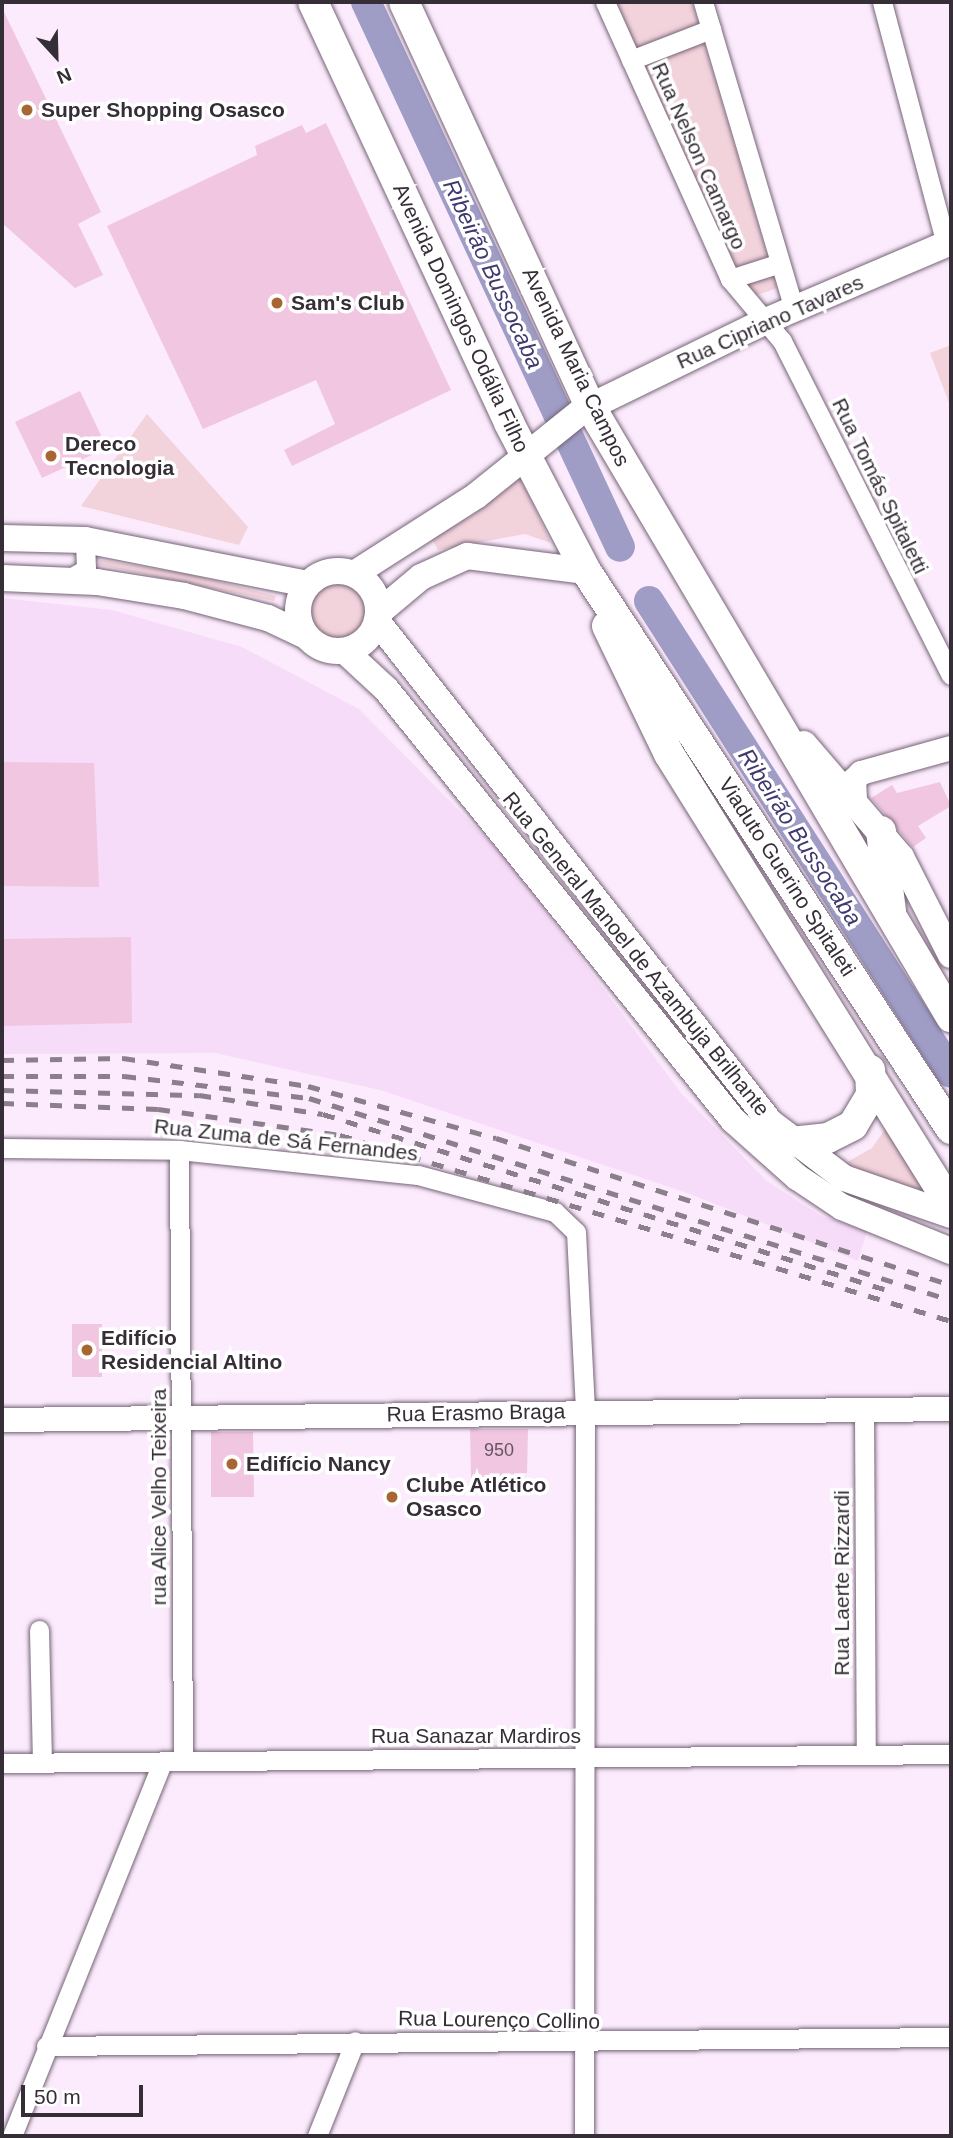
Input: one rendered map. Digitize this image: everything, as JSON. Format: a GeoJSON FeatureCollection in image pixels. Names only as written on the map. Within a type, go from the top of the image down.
{"type":"FeatureCollection","features":[{"type":"Feature","properties":{"kind":"main road","name":"Avenida Domingos Odália Filho"},"geometry":{"type":"LineString","coordinates":[[313,2],[590,577],[622,626]]}},
{"type":"Feature","properties":{"kind":"main road","name":"Avenida Maria Campos"},"geometry":{"type":"LineString","coordinates":[[404,2],[586,408],[774,718],[893,928],[951,1017]]}},
{"type":"Feature","properties":{"kind":"main road","name":"Rua Cipriano Tavares"},"geometry":{"type":"LineString","coordinates":[[354,573],[476,496],[528,450],[586,408],[761,323],[948,243]]}},
{"type":"Feature","properties":{"kind":"main road"},"geometry":{"type":"LineString","coordinates":[[2,538],[85,540],[308,584],[330,572],[354,573],[369,586],[377,617]]}},
{"type":"Feature","properties":{"kind":"main road"},"geometry":{"type":"LineString","coordinates":[[2,578],[67,580],[184,596],[268,618],[306,636],[324,649],[346,652],[365,641],[377,617],[421,577],[467,556],[590,577],[613,645],[650,721],[870,1070],[951,1206]]}},
{"type":"Feature","properties":{"kind":"main road"},"geometry":{"type":"LineString","coordinates":[[306,636],[298,615],[308,584]]}},
{"type":"Feature","properties":{"kind":"main road","name":"Rua General Manoel de Azambuja Brilhante"},"geometry":{"type":"LineString","coordinates":[[377,617],[743,1091],[791,1142],[844,1178],[951,1214]]}},
{"type":"Feature","properties":{"kind":"main road","name":"Viaduto Guerino Spitaleti"},"geometry":{"type":"LineString","coordinates":[[622,626],[951,1129]]}},
{"type":"Feature","properties":{"kind":"main road","name":"Rua General Manoel de Azambuja Brilhante"},"geometry":{"type":"LineString","coordinates":[[346,652],[386,689],[733,1119],[797,1177],[842,1207],[951,1251]]}},
{"type":"Feature","properties":{"kind":"main road","name":"Avenida Maria Campos"},"geometry":{"type":"LineString","coordinates":[[774,718],[798,734],[818,768],[855,799],[881,831],[951,955]]}},
{"type":"Feature","properties":{"kind":"main road"},"geometry":{"type":"LineString","coordinates":[[881,831],[893,928]]}},
{"type":"Feature","properties":{"kind":"main road"},"geometry":{"type":"LineString","coordinates":[[791,1142],[828,1138],[853,1125],[871,1095],[870,1070]]}},
{"type":"Feature","properties":{"kind":"street","name":"Rua Nelson Camargo"},"geometry":{"type":"LineString","coordinates":[[605,2],[730,279],[761,323]]}},
{"type":"Feature","properties":{"kind":"street"},"geometry":{"type":"LineString","coordinates":[[703,2],[777,264],[794,309]]}},
{"type":"Feature","properties":{"kind":"street"},"geometry":{"type":"LineString","coordinates":[[882,2],[948,243]]}},
{"type":"Feature","properties":{"kind":"street"},"geometry":{"type":"LineString","coordinates":[[631,60],[711,29]]}},
{"type":"Feature","properties":{"kind":"street"},"geometry":{"type":"LineString","coordinates":[[730,279],[777,264]]}},
{"type":"Feature","properties":{"kind":"street","name":"Rua Tomás Spitaletti"},"geometry":{"type":"LineString","coordinates":[[761,323],[782,341],[951,675]]}},
{"type":"Feature","properties":{"kind":"street"},"geometry":{"type":"LineString","coordinates":[[67,580],[86,569],[85,540]]}},
{"type":"Feature","properties":{"kind":"street"},"geometry":{"type":"LineString","coordinates":[[855,799],[854,780],[861,773],[951,748]]}},
{"type":"Feature","properties":{"kind":"street","name":"Rua Zuma de Sá Fernandes"},"geometry":{"type":"LineString","coordinates":[[2,1148],[179,1150],[418,1175],[555,1212],[576,1232],[581,1250],[585,1410]]}},
{"type":"Feature","properties":{"kind":"street","name":"rua Alice Velho Teixeira"},"geometry":{"type":"LineString","coordinates":[[179,1150],[183,1416],[183,1761]]}},
{"type":"Feature","properties":{"kind":"street","name":"Rua Erasmo Braga"},"geometry":{"type":"LineString","coordinates":[[2,1420],[585,1410],[951,1409]]}},
{"type":"Feature","properties":{"kind":"street"},"geometry":{"type":"LineString","coordinates":[[584,2136],[585,1410]]}},
{"type":"Feature","properties":{"kind":"street","name":"Rua Laerte Rizzardi"},"geometry":{"type":"LineString","coordinates":[[864,1410],[866,1755]]}},
{"type":"Feature","properties":{"kind":"street"},"geometry":{"type":"LineString","coordinates":[[39,1630],[42,1762]]}},
{"type":"Feature","properties":{"kind":"street","name":"Rua Sanazar Mardiros"},"geometry":{"type":"LineString","coordinates":[[2,1763],[951,1754]]}},
{"type":"Feature","properties":{"kind":"street"},"geometry":{"type":"LineString","coordinates":[[12,2136],[162,1762]]}},
{"type":"Feature","properties":{"kind":"street","name":"Rua Lourenço Collino"},"geometry":{"type":"LineString","coordinates":[[46,2046],[355,2041],[586,2044],[951,2037]]}},
{"type":"Feature","properties":{"kind":"street"},"geometry":{"type":"LineString","coordinates":[[317,2136],[355,2041]]}},
{"type":"Feature","properties":{"kind":"shaded area"},"geometry":{"type":"Polygon","coordinates":[[[616,2],[692,2],[777,288],[757,295],[749,291],[728,260],[616,2]]]}},
{"type":"Feature","properties":{"kind":"shaded area"},"geometry":{"type":"Polygon","coordinates":[[[951,345],[951,408],[930,353],[951,345]]]}},
{"type":"Feature","properties":{"kind":"shaded area"},"geometry":{"type":"Polygon","coordinates":[[[147,414],[248,527],[239,545],[81,506],[147,414]]]}},
{"type":"Feature","properties":{"kind":"shaded area"},"geometry":{"type":"Polygon","coordinates":[[[519,474],[551,543],[525,534],[438,550],[432,539],[473,515],[519,474]]]}},
{"type":"Feature","properties":{"kind":"shaded area"},"geometry":{"type":"Polygon","coordinates":[[[100,560],[189,574],[276,596],[274,601],[99,565],[100,560]]]}},
{"type":"Feature","properties":{"kind":"shaded area"},"geometry":{"type":"Polygon","coordinates":[[[331,584],[343,584],[362,597],[367,614],[365,626],[354,639],[343,644],[331,644],[312,631],[307,620],[307,608],[320,589],[331,584]]]}},
{"type":"Feature","properties":{"kind":"shaded area"},"geometry":{"type":"Polygon","coordinates":[[[2,598],[112,610],[242,647],[359,709],[506,858],[682,1094],[767,1181],[821,1216],[867,1231],[858,1261],[690,1194],[380,1090],[215,1053],[2,1054],[2,598]]]}},
{"type":"Feature","properties":{"kind":"shaded area"},"geometry":{"type":"Polygon","coordinates":[[[886,1128],[935,1202],[842,1165],[872,1148],[886,1128]]]}},
{"type":"Feature","properties":{"kind":"building","name":"Super Shopping Osasco"},"geometry":{"type":"Polygon","coordinates":[[[2,8],[101,212],[78,224],[103,275],[75,288],[2,223],[2,8]]]}},
{"type":"Feature","properties":{"kind":"building","name":"Sam's Club"},"geometry":{"type":"Polygon","coordinates":[[[326,123],[451,390],[292,466],[284,450],[335,424],[316,380],[203,429],[107,226],[257,155],[255,146],[302,125],[306,133],[326,123]]]}},
{"type":"Feature","properties":{"kind":"building"},"geometry":{"type":"Polygon","coordinates":[[[80,391],[107,448],[42,478],[15,422],[80,391]]]}},
{"type":"Feature","properties":{"kind":"building"},"geometry":{"type":"Polygon","coordinates":[[[2,762],[94,763],[99,887],[2,886],[2,762]]]}},
{"type":"Feature","properties":{"kind":"building"},"geometry":{"type":"Polygon","coordinates":[[[940,782],[951,806],[918,826],[926,838],[913,847],[871,798],[892,785],[897,793],[940,782]]]}},
{"type":"Feature","properties":{"kind":"building"},"geometry":{"type":"Polygon","coordinates":[[[131,937],[132,1023],[2,1026],[2,939],[131,937]]]}},
{"type":"Feature","properties":{"kind":"building","name":"Edifício Residencial Altino"},"geometry":{"type":"Polygon","coordinates":[[[72,1324],[102,1324],[102,1377],[72,1377],[72,1324]]]}},
{"type":"Feature","properties":{"kind":"building"},"geometry":{"type":"Polygon","coordinates":[[[470,1429],[528,1429],[527,1473],[471,1478],[470,1429]]]}},
{"type":"Feature","properties":{"kind":"building","name":"Edifício Nancy"},"geometry":{"type":"Polygon","coordinates":[[[211,1432],[253,1432],[254,1497],[211,1497],[211,1432]]]}},
{"type":"Feature","properties":{"kind":"waterway","name":"Ribeirão Bussocaba"},"geometry":{"type":"LineString","coordinates":[[366,2],[620,547]]}},
{"type":"Feature","properties":{"kind":"waterway","name":"Ribeirão Bussocaba"},"geometry":{"type":"LineString","coordinates":[[649,601],[951,1073]]}},
{"type":"Feature","properties":{"kind":"railway"},"geometry":{"type":"LineString","coordinates":[[2,1060],[123,1058],[308,1086],[496,1138],[951,1285]]}},
{"type":"Feature","properties":{"kind":"railway"},"geometry":{"type":"LineString","coordinates":[[2,1076],[124,1076],[309,1098],[951,1300]]}},
{"type":"Feature","properties":{"kind":"railway"},"geometry":{"type":"LineString","coordinates":[[2,1090],[199,1095],[323,1114],[887,1290]]}},
{"type":"Feature","properties":{"kind":"railway"},"geometry":{"type":"LineString","coordinates":[[2,1103],[158,1109],[340,1135],[951,1321]]}},
{"type":"Feature","properties":{"kind":"place","name":"Super Shopping Osasco"},"geometry":{"type":"Point","coordinates":[27,110]}},
{"type":"Feature","properties":{"kind":"place","name":"Sam's Club"},"geometry":{"type":"Point","coordinates":[277,303]}},
{"type":"Feature","properties":{"kind":"place","name":"Dereco Tecnologia"},"geometry":{"type":"Point","coordinates":[51,456]}},
{"type":"Feature","properties":{"kind":"place","name":"Edifício Residencial Altino"},"geometry":{"type":"Point","coordinates":[87,1350]}},
{"type":"Feature","properties":{"kind":"place","name":"Edifício Nancy"},"geometry":{"type":"Point","coordinates":[232,1464]}},
{"type":"Feature","properties":{"kind":"place","name":"Clube Atlético Osasco"},"geometry":{"type":"Point","coordinates":[392,1497]}}]}
